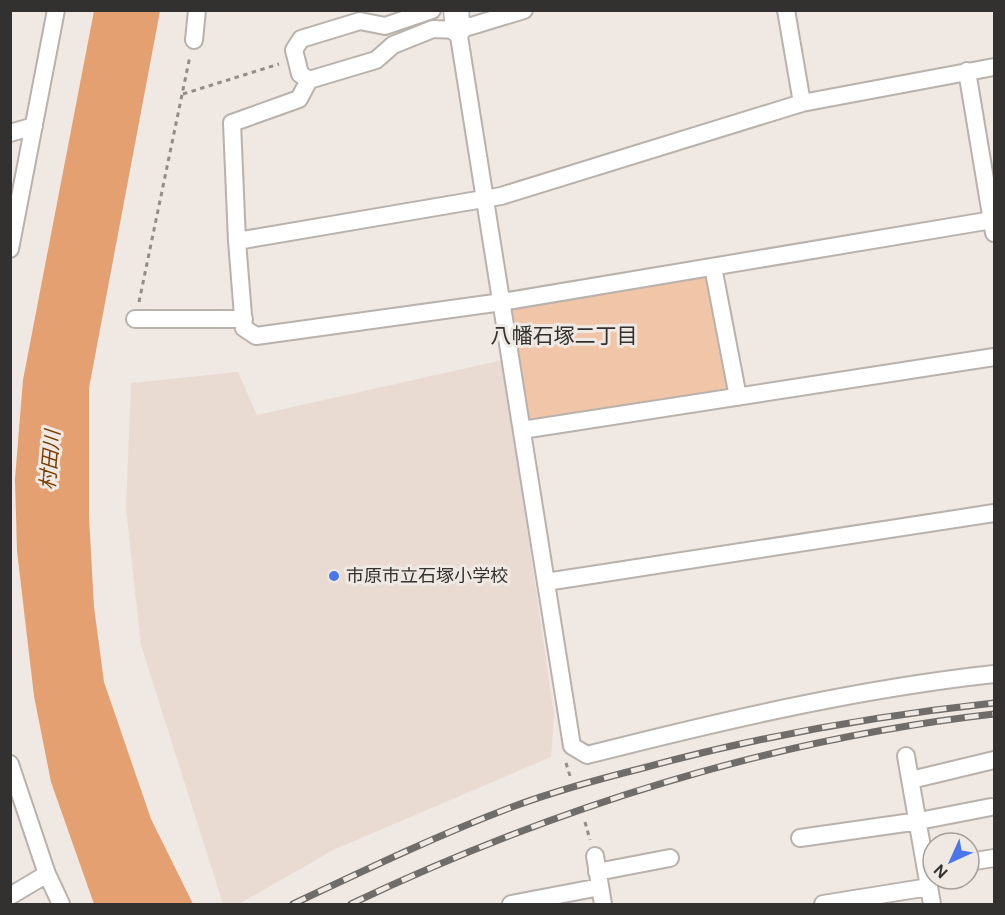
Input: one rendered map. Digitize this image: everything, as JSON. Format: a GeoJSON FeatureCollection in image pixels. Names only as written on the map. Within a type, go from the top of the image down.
{"type":"FeatureCollection","features":[{"type":"Feature","properties":{"kind":"street"},"geometry":{"type":"LineString","coordinates":[[10,249],[56,10]]}},
{"type":"Feature","properties":{"kind":"street"},"geometry":{"type":"LineString","coordinates":[[194,40],[197,10]]}},
{"type":"Feature","properties":{"kind":"street"},"geometry":{"type":"LineString","coordinates":[[432,10],[385,26],[360,21],[301,39],[294,50],[305,76],[299,99],[232,123],[237,241],[244,328],[256,336],[502,302],[713,267],[993,227],[967,71]]}},
{"type":"Feature","properties":{"kind":"street"},"geometry":{"type":"LineString","coordinates":[[305,76],[376,60],[393,45],[457,20],[524,10]]}},
{"type":"Feature","properties":{"kind":"street"},"geometry":{"type":"LineString","coordinates":[[786,10],[802,103]]}},
{"type":"Feature","properties":{"kind":"street"},"geometry":{"type":"LineString","coordinates":[[457,20],[572,746],[587,754],[721,721],[916,683],[994,674]]}},
{"type":"Feature","properties":{"kind":"street"},"geometry":{"type":"LineString","coordinates":[[237,241],[501,196],[802,103],[994,67]]}},
{"type":"Feature","properties":{"kind":"street"},"geometry":{"type":"LineString","coordinates":[[10,133],[34,126]]}},
{"type":"Feature","properties":{"kind":"street"},"geometry":{"type":"LineString","coordinates":[[10,167],[27,162]]}},
{"type":"Feature","properties":{"kind":"street"},"geometry":{"type":"LineString","coordinates":[[713,267],[738,397]]}},
{"type":"Feature","properties":{"kind":"street"},"geometry":{"type":"LineString","coordinates":[[135,319],[244,319]]}},
{"type":"Feature","properties":{"kind":"street"},"geometry":{"type":"LineString","coordinates":[[522,430],[994,357]]}},
{"type":"Feature","properties":{"kind":"street"},"geometry":{"type":"LineString","coordinates":[[546,582],[994,513]]}},
{"type":"Feature","properties":{"kind":"street"},"geometry":{"type":"LineString","coordinates":[[906,756],[921,831]]}},
{"type":"Feature","properties":{"kind":"street"},"geometry":{"type":"LineString","coordinates":[[911,780],[994,760]]}},
{"type":"Feature","properties":{"kind":"street"},"geometry":{"type":"LineString","coordinates":[[10,764],[47,874],[61,904]]}},
{"type":"Feature","properties":{"kind":"street"},"geometry":{"type":"LineString","coordinates":[[800,838],[919,821],[991,807]]}},
{"type":"Feature","properties":{"kind":"street"},"geometry":{"type":"LineString","coordinates":[[511,904],[598,872],[670,858]]}},
{"type":"Feature","properties":{"kind":"street"},"geometry":{"type":"LineString","coordinates":[[598,872],[603,904]]}},
{"type":"Feature","properties":{"kind":"street"},"geometry":{"type":"LineString","coordinates":[[10,896],[47,874]]}},
{"type":"Feature","properties":{"kind":"street"},"geometry":{"type":"LineString","coordinates":[[824,904],[921,888]]}},
{"type":"Feature","properties":{"kind":"path"},"geometry":{"type":"LineString","coordinates":[[135,319],[194,40]]}},
{"type":"Feature","properties":{"kind":"path"},"geometry":{"type":"LineString","coordinates":[[182,94],[276,63],[305,76]]}},
{"type":"Feature","properties":{"kind":"shaded area"},"geometry":{"type":"Polygon","coordinates":[[[709,272],[732,393],[526,425],[507,306],[709,272]]]}},
{"type":"Feature","properties":{"kind":"shaded area","name":"市原市立石塚小学校"},"geometry":{"type":"Polygon","coordinates":[[[503,360],[554,715],[551,757],[333,850],[239,904],[223,904],[141,645],[126,508],[131,383],[238,372],[257,415],[503,360]]]}},
{"type":"Feature","properties":{"kind":"water","name":"村田川"},"geometry":{"type":"Polygon","coordinates":[[[94,11],[160,11],[89,388],[89,517],[94,607],[104,682],[151,819],[193,904],[94,904],[51,782],[34,696],[17,551],[15,479],[23,380],[94,11]]]}},
{"type":"Feature","properties":{"kind":"railway"},"geometry":{"type":"LineString","coordinates":[[293,904],[457,829],[512,807],[577,786],[730,746],[817,728],[994,703]]}},
{"type":"Feature","properties":{"kind":"railway"},"geometry":{"type":"LineString","coordinates":[[351,904],[505,837],[665,782],[828,741],[911,725],[994,714]]}},
{"type":"Feature","properties":{"kind":"place","name":"市原市立石塚小学校"},"geometry":{"type":"Point","coordinates":[334,576]}},
{"type":"Feature","properties":{"kind":"district","name":"八幡石塚二丁目"},"geometry":{"type":"Point","coordinates":[564,336]}}]}
